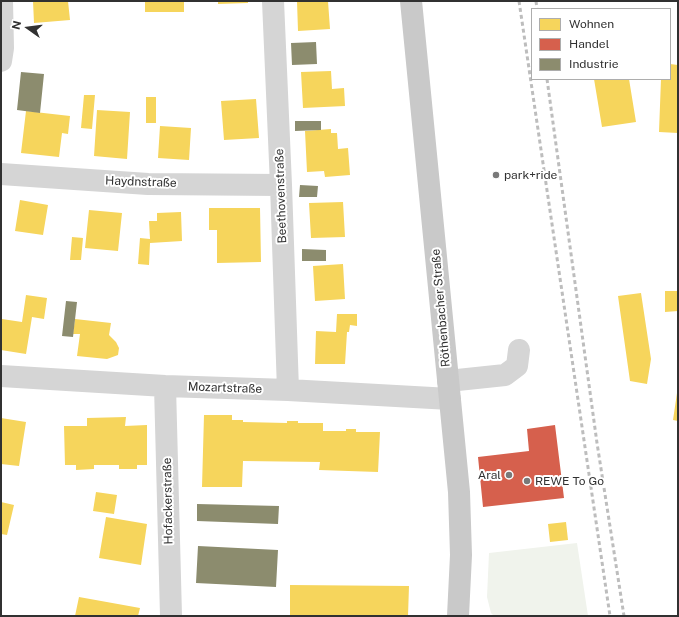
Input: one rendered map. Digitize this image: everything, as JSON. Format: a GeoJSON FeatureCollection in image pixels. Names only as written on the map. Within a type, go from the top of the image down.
{"type":"FeatureCollection","features":[{"type":"Feature","properties":{"kind":"main road","name":"Röthenbacher Straße"},"geometry":{"type":"LineString","coordinates":[[411,1],[459,492],[461,555],[458,616]]}},
{"type":"Feature","properties":{"kind":"street"},"geometry":{"type":"LineString","coordinates":[[1,61],[3,48],[2,1]]}},
{"type":"Feature","properties":{"kind":"street","name":"Beethovenstraße"},"geometry":{"type":"LineString","coordinates":[[273,1],[288,390]]}},
{"type":"Feature","properties":{"kind":"street","name":"Haydnstraße"},"geometry":{"type":"LineString","coordinates":[[1,174],[148,184],[281,185]]}},
{"type":"Feature","properties":{"kind":"street","name":"Mozartstraße"},"geometry":{"type":"LineString","coordinates":[[1,376],[165,386],[288,390],[449,390],[505,375],[517,366],[520,350]]}},
{"type":"Feature","properties":{"kind":"street","name":"Hofackerstraße"},"geometry":{"type":"LineString","coordinates":[[165,386],[171,616]]}},
{"type":"Feature","properties":{"kind":"shaded area"},"geometry":{"type":"Polygon","coordinates":[[[577,543],[588,616],[494,616],[491,613],[487,597],[489,553],[577,543]]]}},
{"type":"Feature","properties":{"kind":"building: Wohnen"},"geometry":{"type":"Polygon","coordinates":[[[33,1],[68,1],[70,20],[34,23],[33,1]]]}},
{"type":"Feature","properties":{"kind":"building: Wohnen"},"geometry":{"type":"Polygon","coordinates":[[[145,1],[184,1],[184,12],[145,12],[145,1]]]}},
{"type":"Feature","properties":{"kind":"building: Wohnen"},"geometry":{"type":"Polygon","coordinates":[[[218,1],[248,1],[248,3],[218,4],[218,1]]]}},
{"type":"Feature","properties":{"kind":"building: Wohnen"},"geometry":{"type":"Polygon","coordinates":[[[297,1],[328,1],[330,29],[298,31],[297,1]]]}},
{"type":"Feature","properties":{"kind":"building: Wohnen"},"geometry":{"type":"Polygon","coordinates":[[[671,64],[678,65],[678,133],[659,132],[661,80],[671,80],[671,64]]]}},
{"type":"Feature","properties":{"kind":"building: Wohnen"},"geometry":{"type":"Polygon","coordinates":[[[331,71],[332,89],[344,88],[345,106],[303,108],[301,72],[331,71]]]}},
{"type":"Feature","properties":{"kind":"building: Wohnen"},"geometry":{"type":"Polygon","coordinates":[[[594,80],[629,80],[636,122],[602,127],[594,80]]]}},
{"type":"Feature","properties":{"kind":"building: Wohnen"},"geometry":{"type":"Polygon","coordinates":[[[84,95],[95,95],[92,129],[81,128],[84,95]]]}},
{"type":"Feature","properties":{"kind":"building: Wohnen"},"geometry":{"type":"Polygon","coordinates":[[[146,97],[156,97],[156,123],[146,123],[146,97]]]}},
{"type":"Feature","properties":{"kind":"building: Wohnen"},"geometry":{"type":"Polygon","coordinates":[[[256,99],[259,138],[224,140],[221,101],[256,99]]]}},
{"type":"Feature","properties":{"kind":"building: Wohnen"},"geometry":{"type":"Polygon","coordinates":[[[97,110],[130,112],[127,159],[94,156],[97,110]]]}},
{"type":"Feature","properties":{"kind":"building: Wohnen"},"geometry":{"type":"Polygon","coordinates":[[[26,111],[70,116],[68,134],[62,133],[59,157],[21,153],[26,111]]]}},
{"type":"Feature","properties":{"kind":"building: Wohnen"},"geometry":{"type":"Polygon","coordinates":[[[160,126],[191,128],[189,160],[158,158],[160,126]]]}},
{"type":"Feature","properties":{"kind":"building: Wohnen"},"geometry":{"type":"Polygon","coordinates":[[[331,129],[331,133],[337,133],[338,149],[348,148],[350,175],[325,177],[324,171],[307,172],[305,131],[331,129]]]}},
{"type":"Feature","properties":{"kind":"building: Wohnen"},"geometry":{"type":"Polygon","coordinates":[[[20,200],[48,205],[43,235],[15,231],[20,200]]]}},
{"type":"Feature","properties":{"kind":"building: Wohnen"},"geometry":{"type":"Polygon","coordinates":[[[343,202],[345,237],[311,238],[309,203],[343,202]]]}},
{"type":"Feature","properties":{"kind":"building: Wohnen"},"geometry":{"type":"Polygon","coordinates":[[[209,208],[260,208],[261,262],[217,263],[217,230],[209,230],[209,208]]]}},
{"type":"Feature","properties":{"kind":"building: Wohnen"},"geometry":{"type":"Polygon","coordinates":[[[89,210],[122,213],[118,251],[85,248],[89,210]]]}},
{"type":"Feature","properties":{"kind":"building: Wohnen"},"geometry":{"type":"Polygon","coordinates":[[[181,212],[182,241],[150,243],[149,265],[138,264],[140,238],[150,239],[149,221],[157,221],[157,213],[181,212]]]}},
{"type":"Feature","properties":{"kind":"building: Wohnen"},"geometry":{"type":"Polygon","coordinates":[[[72,237],[83,238],[81,260],[70,260],[72,237]]]}},
{"type":"Feature","properties":{"kind":"building: Wohnen"},"geometry":{"type":"Polygon","coordinates":[[[343,264],[345,299],[315,301],[313,266],[343,264]]]}},
{"type":"Feature","properties":{"kind":"building: Wohnen"},"geometry":{"type":"Polygon","coordinates":[[[665,291],[678,291],[678,311],[665,312],[665,291]]]}},
{"type":"Feature","properties":{"kind":"building: Wohnen"},"geometry":{"type":"Polygon","coordinates":[[[641,293],[651,359],[647,384],[630,381],[618,296],[641,293]]]}},
{"type":"Feature","properties":{"kind":"building: Wohnen"},"geometry":{"type":"Polygon","coordinates":[[[26,295],[47,298],[44,319],[32,317],[26,354],[1,350],[2,319],[22,322],[26,295]]]}},
{"type":"Feature","properties":{"kind":"building: Wohnen"},"geometry":{"type":"Polygon","coordinates":[[[337,314],[357,314],[357,326],[350,325],[349,332],[347,332],[345,364],[315,364],[316,331],[336,332],[337,314]]]}},
{"type":"Feature","properties":{"kind":"building: Wohnen"},"geometry":{"type":"Polygon","coordinates":[[[75,319],[111,323],[109,335],[116,342],[119,348],[118,355],[107,359],[77,356],[80,334],[73,334],[75,319]]]}},
{"type":"Feature","properties":{"kind":"building: Wohnen"},"geometry":{"type":"Polygon","coordinates":[[[678,393],[678,421],[673,420],[678,393]]]}},
{"type":"Feature","properties":{"kind":"building: Wohnen"},"geometry":{"type":"Polygon","coordinates":[[[204,415],[232,415],[232,420],[243,420],[243,422],[287,423],[287,421],[298,421],[298,423],[323,423],[323,431],[346,431],[346,429],[356,429],[356,432],[380,432],[378,472],[319,470],[320,462],[243,461],[242,487],[202,487],[204,415]]]}},
{"type":"Feature","properties":{"kind":"building: Wohnen"},"geometry":{"type":"Polygon","coordinates":[[[126,417],[125,426],[147,425],[147,465],[137,465],[137,469],[119,469],[119,465],[94,465],[94,469],[76,470],[76,465],[65,465],[64,426],[87,426],[87,418],[126,417]]]}},
{"type":"Feature","properties":{"kind":"building: Wohnen"},"geometry":{"type":"Polygon","coordinates":[[[1,418],[26,422],[19,466],[1,464],[1,418]]]}},
{"type":"Feature","properties":{"kind":"building: Wohnen"},"geometry":{"type":"Polygon","coordinates":[[[96,492],[117,495],[114,514],[93,511],[96,492]]]}},
{"type":"Feature","properties":{"kind":"building: Wohnen"},"geometry":{"type":"Polygon","coordinates":[[[1,502],[14,505],[7,535],[1,534],[1,502]]]}},
{"type":"Feature","properties":{"kind":"building: Wohnen"},"geometry":{"type":"Polygon","coordinates":[[[106,517],[147,524],[141,565],[99,558],[106,517]]]}},
{"type":"Feature","properties":{"kind":"building: Wohnen"},"geometry":{"type":"Polygon","coordinates":[[[566,522],[568,540],[550,542],[548,524],[566,522]]]}},
{"type":"Feature","properties":{"kind":"building: Wohnen"},"geometry":{"type":"Polygon","coordinates":[[[290,585],[409,586],[408,616],[290,616],[290,585]]]}},
{"type":"Feature","properties":{"kind":"building: Wohnen"},"geometry":{"type":"Polygon","coordinates":[[[79,597],[140,608],[138,616],[75,616],[79,597]]]}},
{"type":"Feature","properties":{"kind":"building: Handel"},"geometry":{"type":"Polygon","coordinates":[[[555,425],[564,498],[483,507],[478,457],[529,451],[527,429],[555,425]]]}},
{"type":"Feature","properties":{"kind":"building: Industrie"},"geometry":{"type":"Polygon","coordinates":[[[316,42],[317,64],[292,65],[291,43],[316,42]]]}},
{"type":"Feature","properties":{"kind":"building: Industrie"},"geometry":{"type":"Polygon","coordinates":[[[21,72],[44,74],[40,113],[17,110],[21,72]]]}},
{"type":"Feature","properties":{"kind":"building: Industrie"},"geometry":{"type":"Polygon","coordinates":[[[295,121],[321,121],[321,130],[295,131],[295,121]]]}},
{"type":"Feature","properties":{"kind":"building: Industrie"},"geometry":{"type":"Polygon","coordinates":[[[300,185],[318,186],[317,197],[299,197],[300,185]]]}},
{"type":"Feature","properties":{"kind":"building: Industrie"},"geometry":{"type":"Polygon","coordinates":[[[302,249],[326,250],[326,261],[302,261],[302,249]]]}},
{"type":"Feature","properties":{"kind":"building: Industrie"},"geometry":{"type":"Polygon","coordinates":[[[66,301],[77,302],[73,337],[62,336],[66,301]]]}},
{"type":"Feature","properties":{"kind":"building: Industrie"},"geometry":{"type":"Polygon","coordinates":[[[197,504],[279,506],[278,524],[197,521],[197,504]]]}},
{"type":"Feature","properties":{"kind":"building: Industrie"},"geometry":{"type":"Polygon","coordinates":[[[198,546],[278,550],[276,587],[196,583],[198,546]]]}},
{"type":"Feature","properties":{"kind":"railway"},"geometry":{"type":"LineString","coordinates":[[519,1],[610,616]]}},
{"type":"Feature","properties":{"kind":"railway"},"geometry":{"type":"LineString","coordinates":[[536,1],[537,8]]}},
{"type":"Feature","properties":{"kind":"railway"},"geometry":{"type":"LineString","coordinates":[[547,80],[597,443],[624,616]]}},
{"type":"Feature","properties":{"kind":"place","name":"park+ride"},"geometry":{"type":"Point","coordinates":[496,175]}},
{"type":"Feature","properties":{"kind":"place","name":"Aral"},"geometry":{"type":"Point","coordinates":[509,475]}},
{"type":"Feature","properties":{"kind":"place","name":"REWE To Go"},"geometry":{"type":"Point","coordinates":[527,481]}}]}
